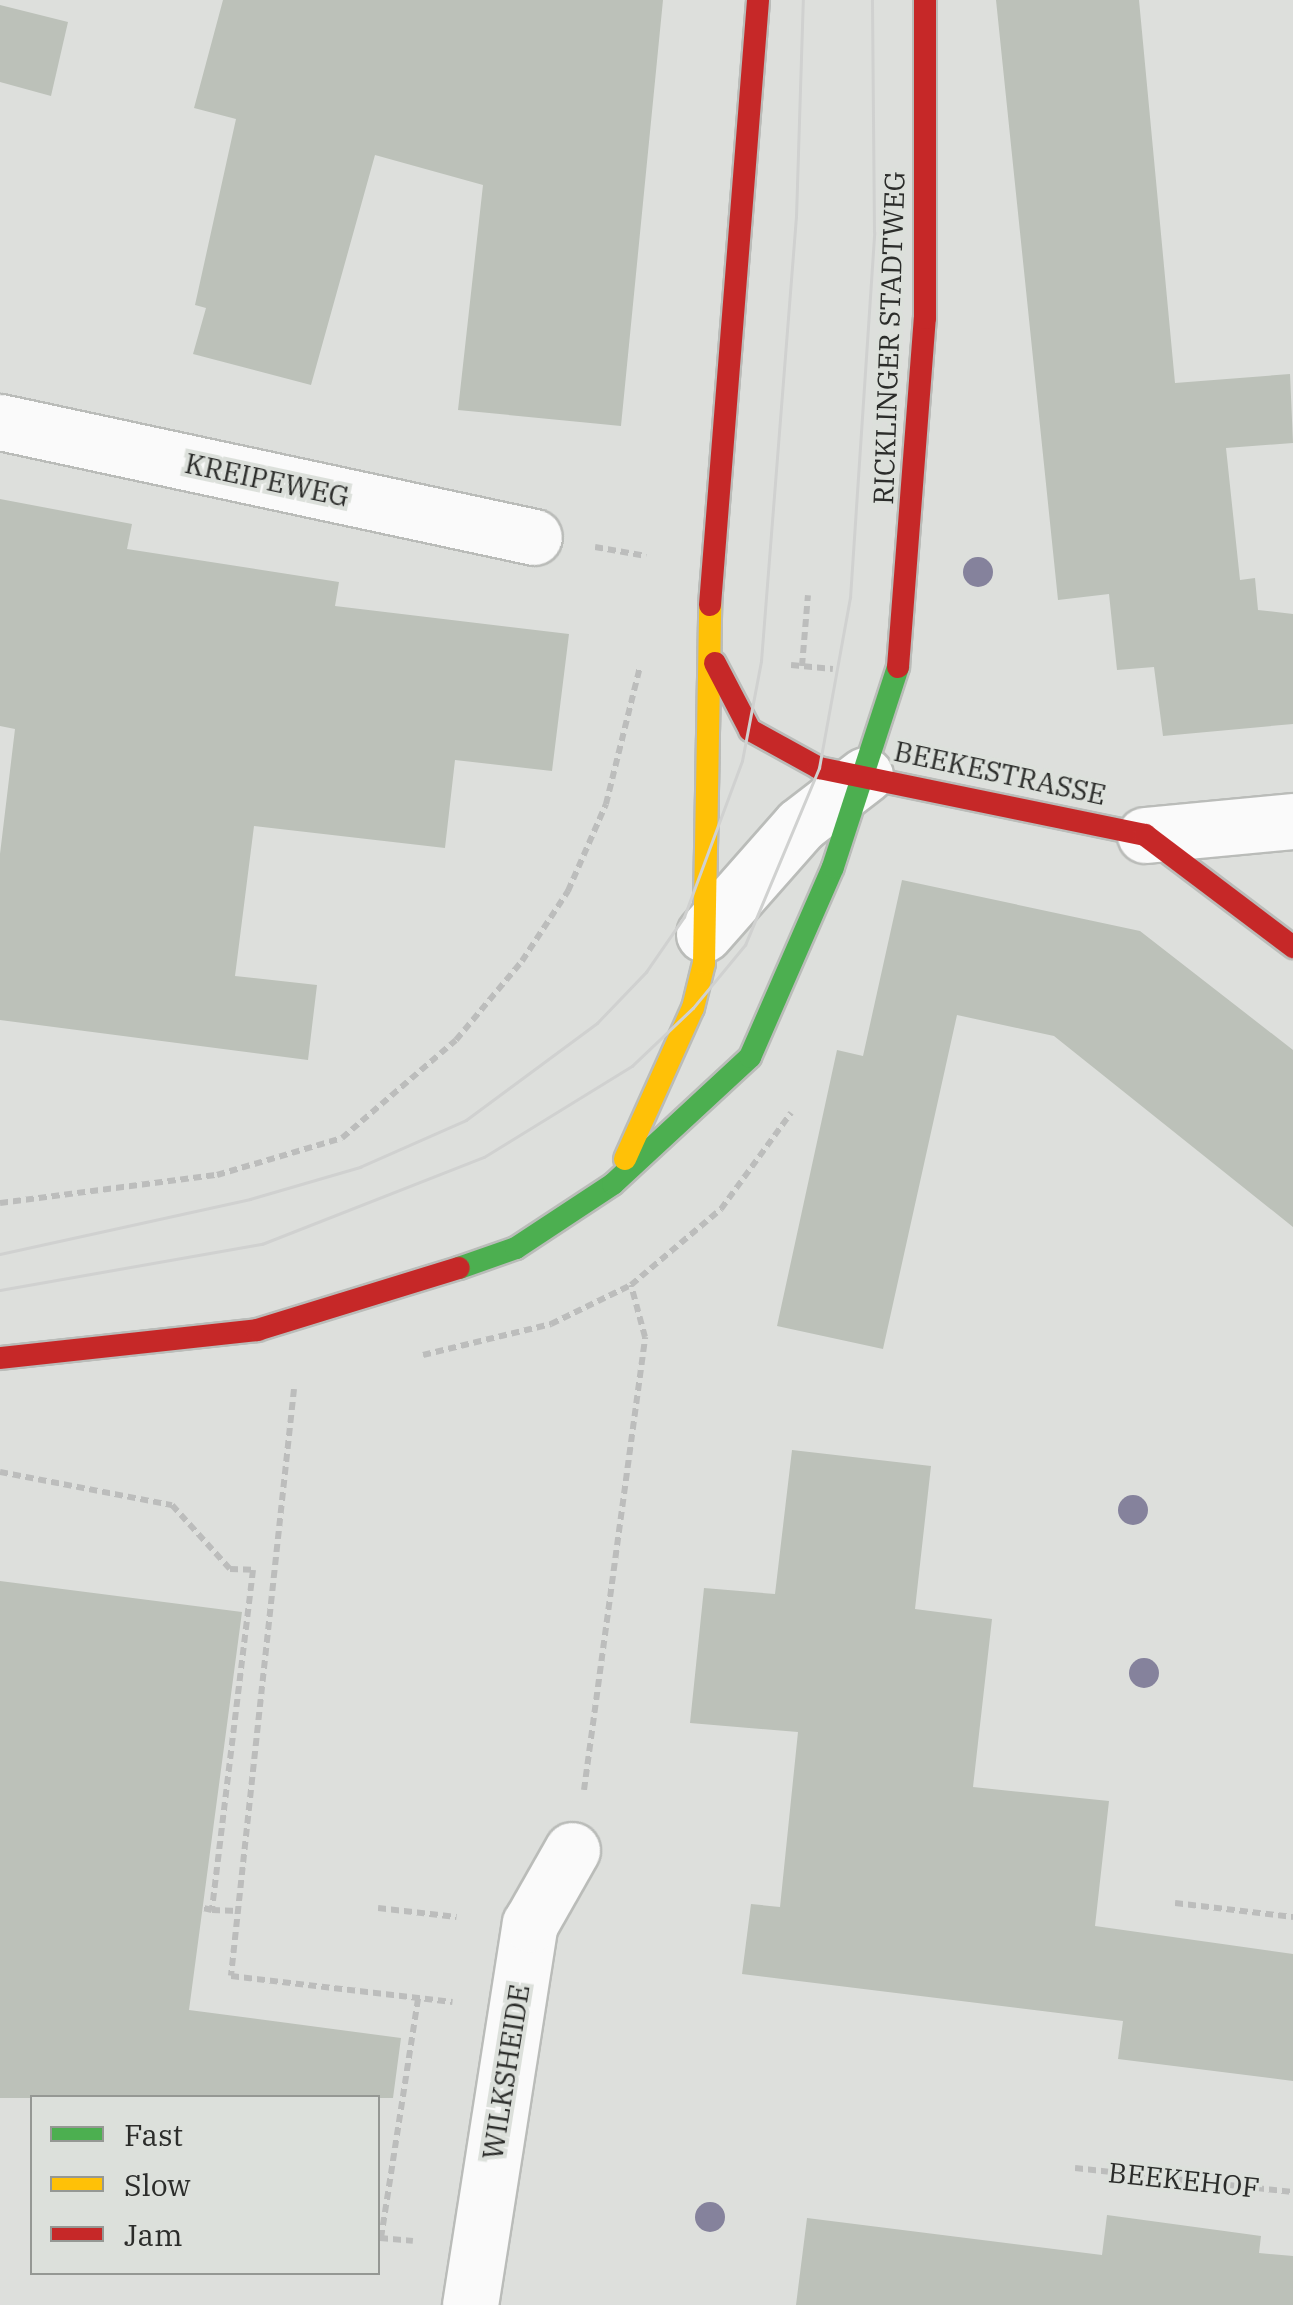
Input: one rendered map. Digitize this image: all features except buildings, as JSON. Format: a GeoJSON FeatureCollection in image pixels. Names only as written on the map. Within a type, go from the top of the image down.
{"type":"FeatureCollection","features":[{"type":"Feature","properties":{"kind":"street"},"geometry":{"type":"LineString","coordinates":[[612,1184],[693,1008],[704,934],[712,574],[758,0]]}},
{"type":"Feature","properties":{"kind":"street","name":"RICKLINGER STADTWEG"},"geometry":{"type":"LineString","coordinates":[[0,1358],[257,1330],[384,1295],[516,1248],[612,1184],[750,1058],[792,971],[897,677],[925,318],[925,0]]}},
{"type":"Feature","properties":{"kind":"street","name":"KREIPEWEG"},"geometry":{"type":"LineString","coordinates":[[0,422],[534,538]]}},
{"type":"Feature","properties":{"kind":"street","name":"BEEKESTRASSE"},"geometry":{"type":"LineString","coordinates":[[711,656],[750,730],[819,768],[1144,834],[1293,947]]}},
{"type":"Feature","properties":{"kind":"street"},"geometry":{"type":"LineString","coordinates":[[704,934],[800,825],[865,775]]}},
{"type":"Feature","properties":{"kind":"street"},"geometry":{"type":"LineString","coordinates":[[1144,834],[1293,821]]}},
{"type":"Feature","properties":{"kind":"street","name":"WILKSHEIDE"},"geometry":{"type":"LineString","coordinates":[[470,2305],[530,1924],[572,1850]]}},
{"type":"Feature","properties":{"kind":"path"},"geometry":{"type":"LineString","coordinates":[[802,666],[808,595]]}},
{"type":"Feature","properties":{"kind":"path"},"geometry":{"type":"LineString","coordinates":[[0,1203],[216,1175],[342,1138],[456,1040],[522,961],[568,891],[606,804],[644,649]]}},
{"type":"Feature","properties":{"kind":"path"},"geometry":{"type":"LineString","coordinates":[[572,1850],[593,1744],[645,1337],[632,1285]]}},
{"type":"Feature","properties":{"kind":"path"},"geometry":{"type":"LineString","coordinates":[[296,1373],[232,1976],[515,2009]]}},
{"type":"Feature","properties":{"kind":"path"},"geometry":{"type":"LineString","coordinates":[[0,1472],[172,1505],[230,1569],[253,1570],[212,1910]]}},
{"type":"Feature","properties":{"kind":"path"},"geometry":{"type":"LineString","coordinates":[[1175,1904],[1293,1918]]}},
{"type":"Feature","properties":{"kind":"path"},"geometry":{"type":"LineString","coordinates":[[203,1908],[238,1911]]}},
{"type":"Feature","properties":{"kind":"path"},"geometry":{"type":"LineString","coordinates":[[378,1908],[456,1917]]}},
{"type":"Feature","properties":{"kind":"path"},"geometry":{"type":"LineString","coordinates":[[380,2232],[418,1998]]}},
{"type":"Feature","properties":{"kind":"path","name":"BEEKEHOF"},"geometry":{"type":"LineString","coordinates":[[1074,2168],[1293,2192]]}},
{"type":"Feature","properties":{"kind":"path"},"geometry":{"type":"LineString","coordinates":[[380,2238],[399,2240]]}},
{"type":"Feature","properties":{"kind":"tram line"},"geometry":{"type":"LineString","coordinates":[[0,1254],[250,1199],[360,1167],[466,1120],[597,1023],[646,972],[684,917],[742,761],[761,661],[796,217],[803,0]]}},
{"type":"Feature","properties":{"kind":"tram line"},"geometry":{"type":"LineString","coordinates":[[0,1290],[262,1244],[484,1157],[632,1066],[693,1008],[745,945],[819,768],[850,598],[874,233],[872,0]]}},
{"type":"Feature","properties":{"kind":"traffic: fast"},"geometry":{"type":"LineString","coordinates":[[459,1268],[516,1248],[613,1184],[750,1057],[833,867],[898,667]]}},
{"type":"Feature","properties":{"kind":"traffic: slow"},"geometry":{"type":"LineString","coordinates":[[625,1159],[693,1008],[704,963],[710,605]]}},
{"type":"Feature","properties":{"kind":"traffic: jam"},"geometry":{"type":"LineString","coordinates":[[710,605],[758,0]]}},
{"type":"Feature","properties":{"kind":"traffic: jam"},"geometry":{"type":"LineString","coordinates":[[898,667],[925,318],[925,0]]}},
{"type":"Feature","properties":{"kind":"traffic: jam"},"geometry":{"type":"LineString","coordinates":[[715,663],[750,730],[819,768],[1145,835],[1293,947]]}},
{"type":"Feature","properties":{"kind":"traffic: jam"},"geometry":{"type":"LineString","coordinates":[[0,1358],[257,1330],[459,1268]]}}]}
